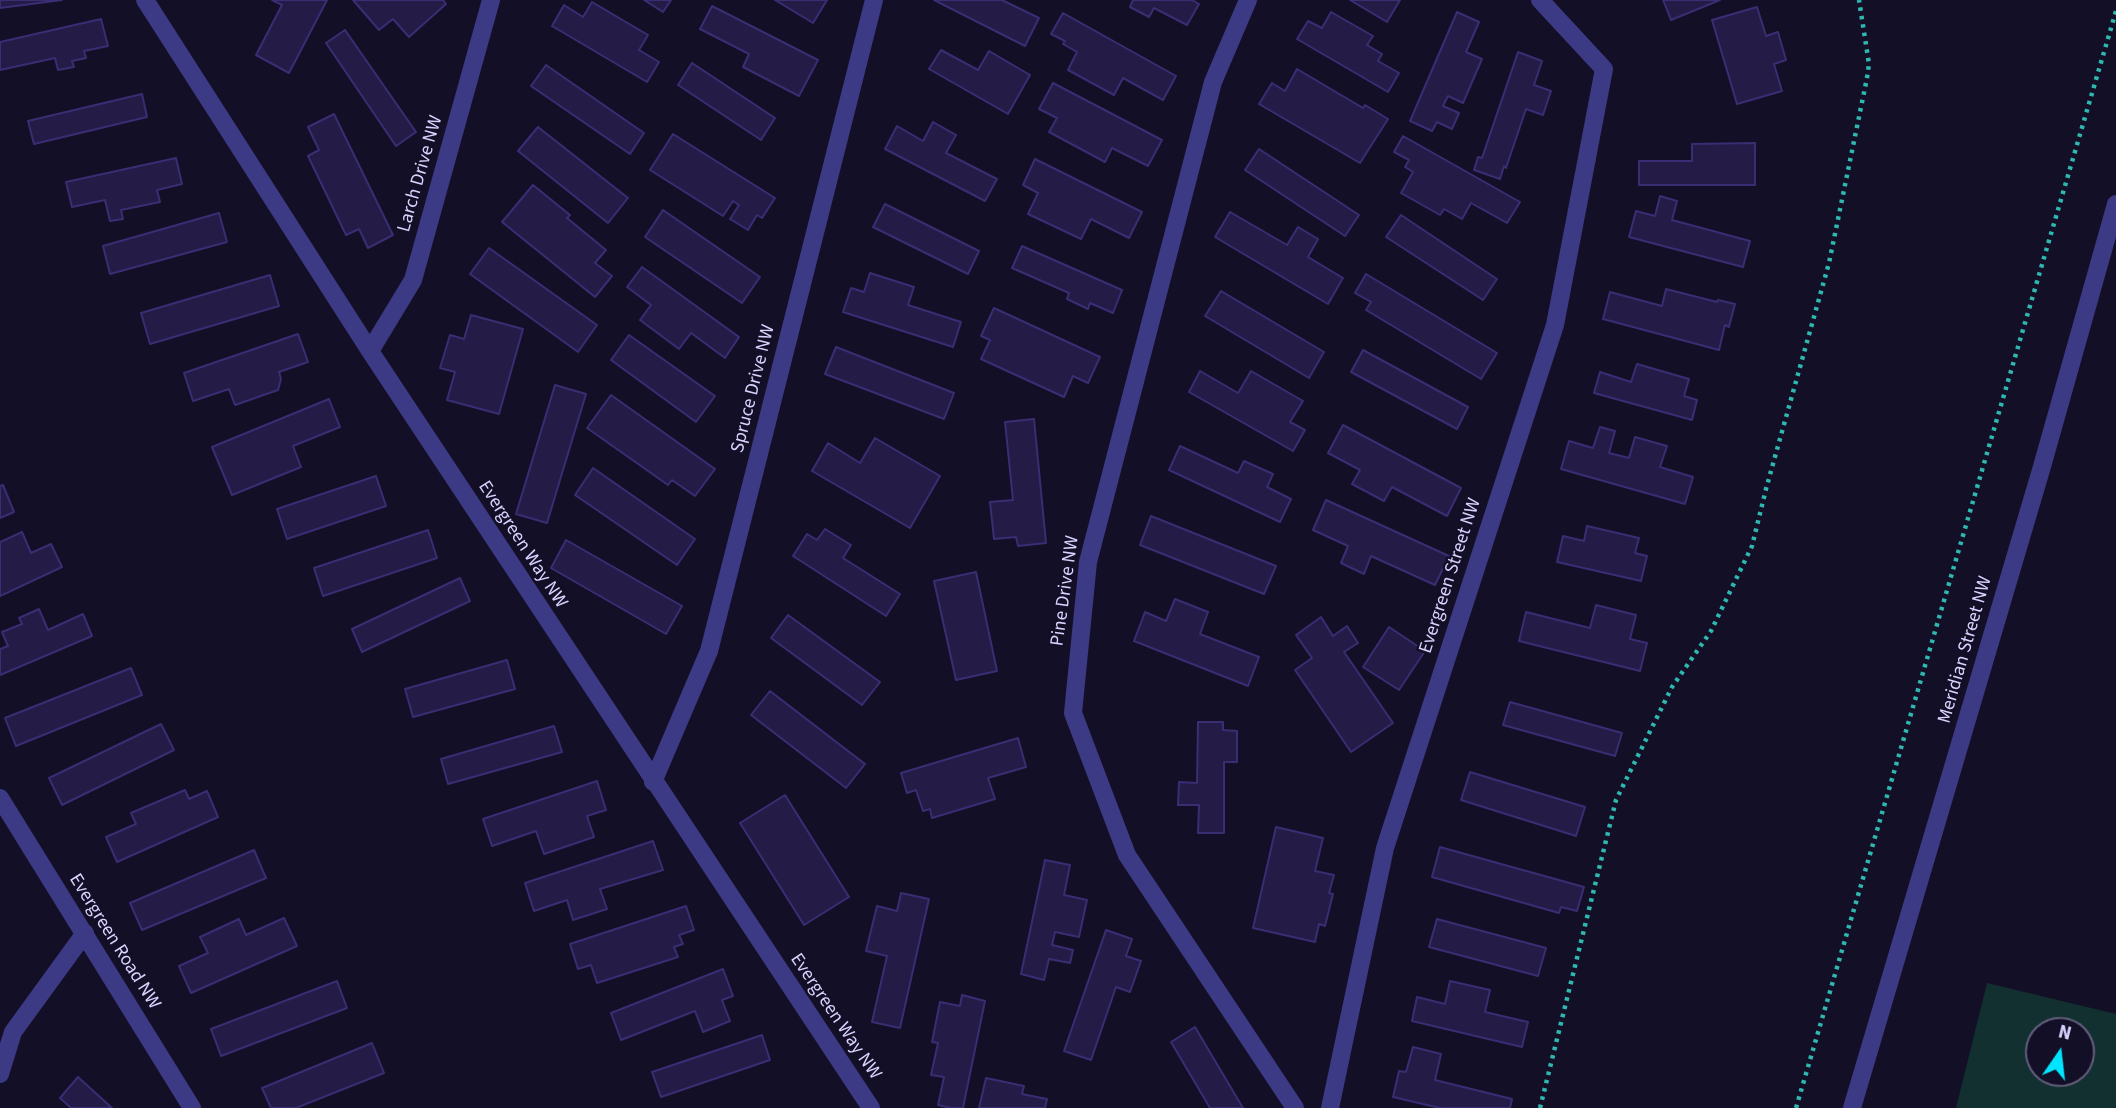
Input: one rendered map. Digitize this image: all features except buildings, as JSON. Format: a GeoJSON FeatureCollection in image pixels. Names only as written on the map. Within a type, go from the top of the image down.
{"type":"FeatureCollection","features":[{"type":"Feature","properties":{"kind":"street","name":"Evergreen Way NW"},"geometry":{"type":"LineString","coordinates":[[145,0],[370,351],[871,1108]]}},
{"type":"Feature","properties":{"kind":"street","name":"Larch Drive NW"},"geometry":{"type":"LineString","coordinates":[[370,351],[413,280],[491,0]]}},
{"type":"Feature","properties":{"kind":"street","name":"Spruce Drive NW"},"geometry":{"type":"LineString","coordinates":[[653,782],[709,651],[874,0]]}},
{"type":"Feature","properties":{"kind":"street","name":"Pine Drive NW"},"geometry":{"type":"LineString","coordinates":[[1248,0],[1213,82],[1091,548],[1073,713],[1127,855],[1295,1108]]}},
{"type":"Feature","properties":{"kind":"street","name":"Evergreen Street NW"},"geometry":{"type":"LineString","coordinates":[[1329,1108],[1385,848],[1555,325],[1604,69],[1540,0]]}},
{"type":"Feature","properties":{"kind":"street","name":"Meridian Street NW"},"geometry":{"type":"LineString","coordinates":[[1852,1108],[2041,470],[2116,204]]}},
{"type":"Feature","properties":{"kind":"street","name":"Evergreen Road NW"},"geometry":{"type":"LineString","coordinates":[[0,798],[192,1108]]}},
{"type":"Feature","properties":{"kind":"street"},"geometry":{"type":"LineString","coordinates":[[0,1074],[13,1032],[85,933]]}},
{"type":"Feature","properties":{"kind":"path"},"geometry":{"type":"LineString","coordinates":[[1540,1108],[1616,800],[1672,687],[1703,645],[1752,547],[1829,263],[1867,78],[1869,64],[1859,0]]}},
{"type":"Feature","properties":{"kind":"path"},"geometry":{"type":"LineString","coordinates":[[1796,1108],[2116,11]]}},
{"type":"Feature","properties":{"kind":"green space"},"geometry":{"type":"Polygon","coordinates":[[[1987,983],[2116,1014],[2116,1108],[1956,1108],[1987,983]]]}}]}
